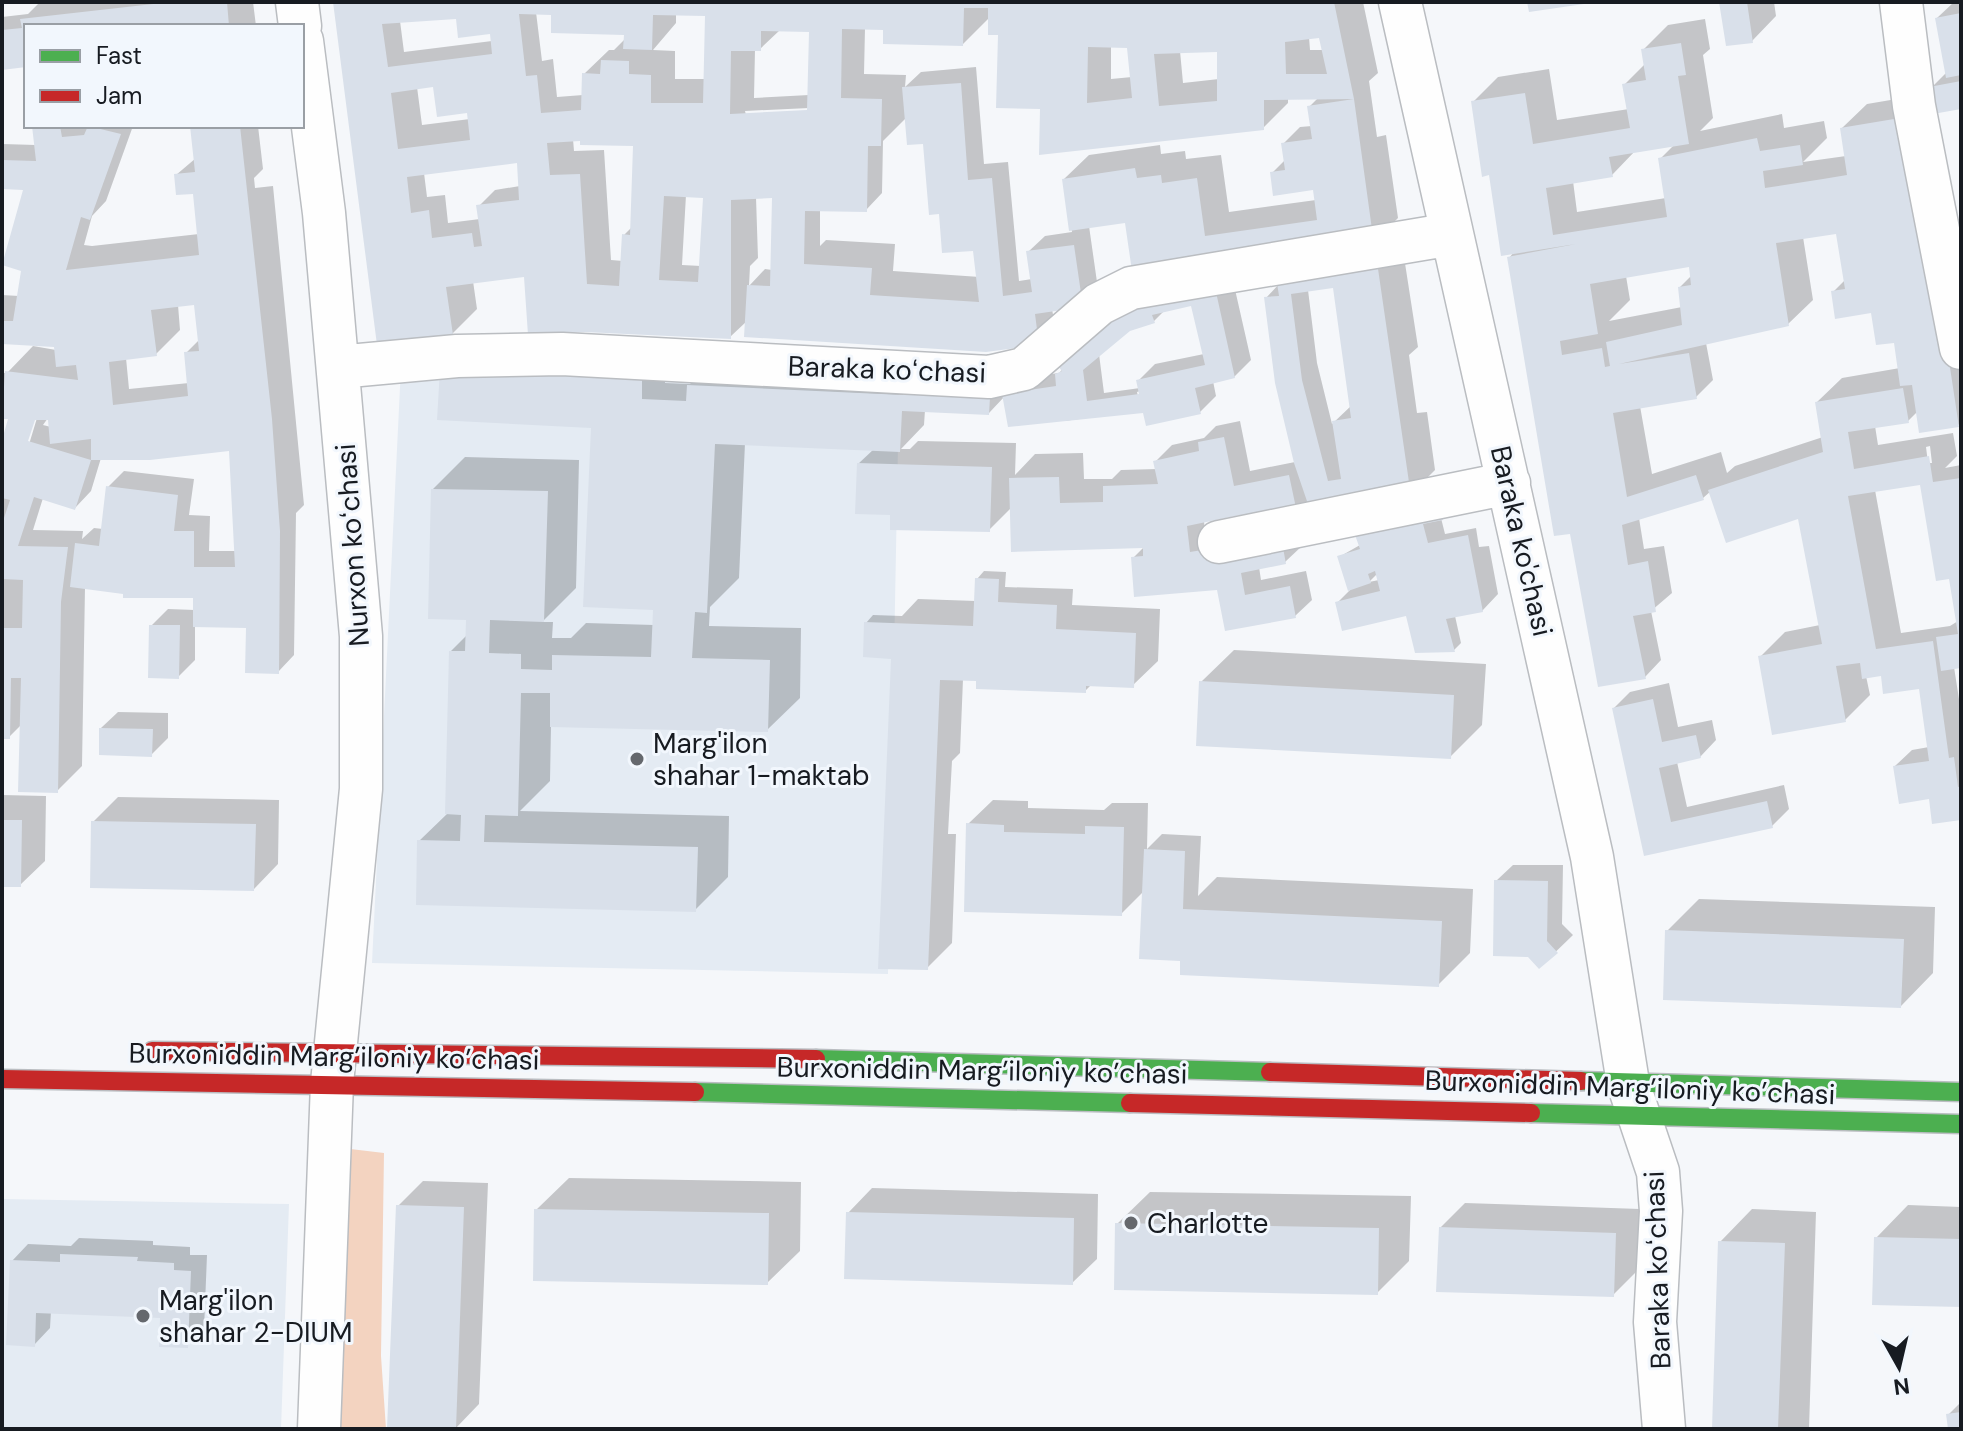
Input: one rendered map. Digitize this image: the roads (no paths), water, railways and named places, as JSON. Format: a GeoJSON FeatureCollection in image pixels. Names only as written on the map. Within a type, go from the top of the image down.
{"type":"FeatureCollection","features":[{"type":"Feature","properties":{"kind":"main road","name":"Burxoniddin Marg’iloniy ko’chasi"},"geometry":{"type":"LineString","coordinates":[[132,1051],[333,1067],[1633,1099],[1961,1092]]}},
{"type":"Feature","properties":{"kind":"main road","name":"Burxoniddin Marg’iloniy ko’chasi"},"geometry":{"type":"LineString","coordinates":[[2,1079],[333,1067],[838,1059],[1633,1099],[1961,1124]]}},
{"type":"Feature","properties":{"kind":"street"},"geometry":{"type":"LineString","coordinates":[[297,2],[300,24]]}},
{"type":"Feature","properties":{"kind":"street","name":"Baraka ko'chasi"},"geometry":{"type":"LineString","coordinates":[[1400,2],[1592,857],[1633,1099]]}},
{"type":"Feature","properties":{"kind":"street"},"geometry":{"type":"LineString","coordinates":[[1901,2],[1914,106],[1961,348]]}},
{"type":"Feature","properties":{"kind":"street","name":"Nurxon koʻchasi"},"geometry":{"type":"LineString","coordinates":[[304,57],[324,213],[361,636],[361,789],[333,1067],[319,1429]]}},
{"type":"Feature","properties":{"kind":"street","name":"Baraka koʻchasi"},"geometry":{"type":"LineString","coordinates":[[338,367],[457,356],[562,354],[989,377],[1024,369],[1099,304],[1131,288],[1452,234]]}},
{"type":"Feature","properties":{"kind":"street"},"geometry":{"type":"LineString","coordinates":[[1219,542],[1509,483]]}},
{"type":"Feature","properties":{"kind":"street","name":"Baraka koʻchasi"},"geometry":{"type":"LineString","coordinates":[[1633,1099],[1658,1172],[1660,1189],[1655,1322],[1664,1429]]}},
{"type":"Feature","properties":{"kind":"place","name":"Marg'ilon shahar 1-maktab"},"geometry":{"type":"Point","coordinates":[637,759]}},
{"type":"Feature","properties":{"kind":"place","name":"Charlotte"},"geometry":{"type":"Point","coordinates":[1131,1223]}},
{"type":"Feature","properties":{"kind":"place","name":"Marg'ilon shahar 2-DIUM"},"geometry":{"type":"Point","coordinates":[143,1316]}}]}
